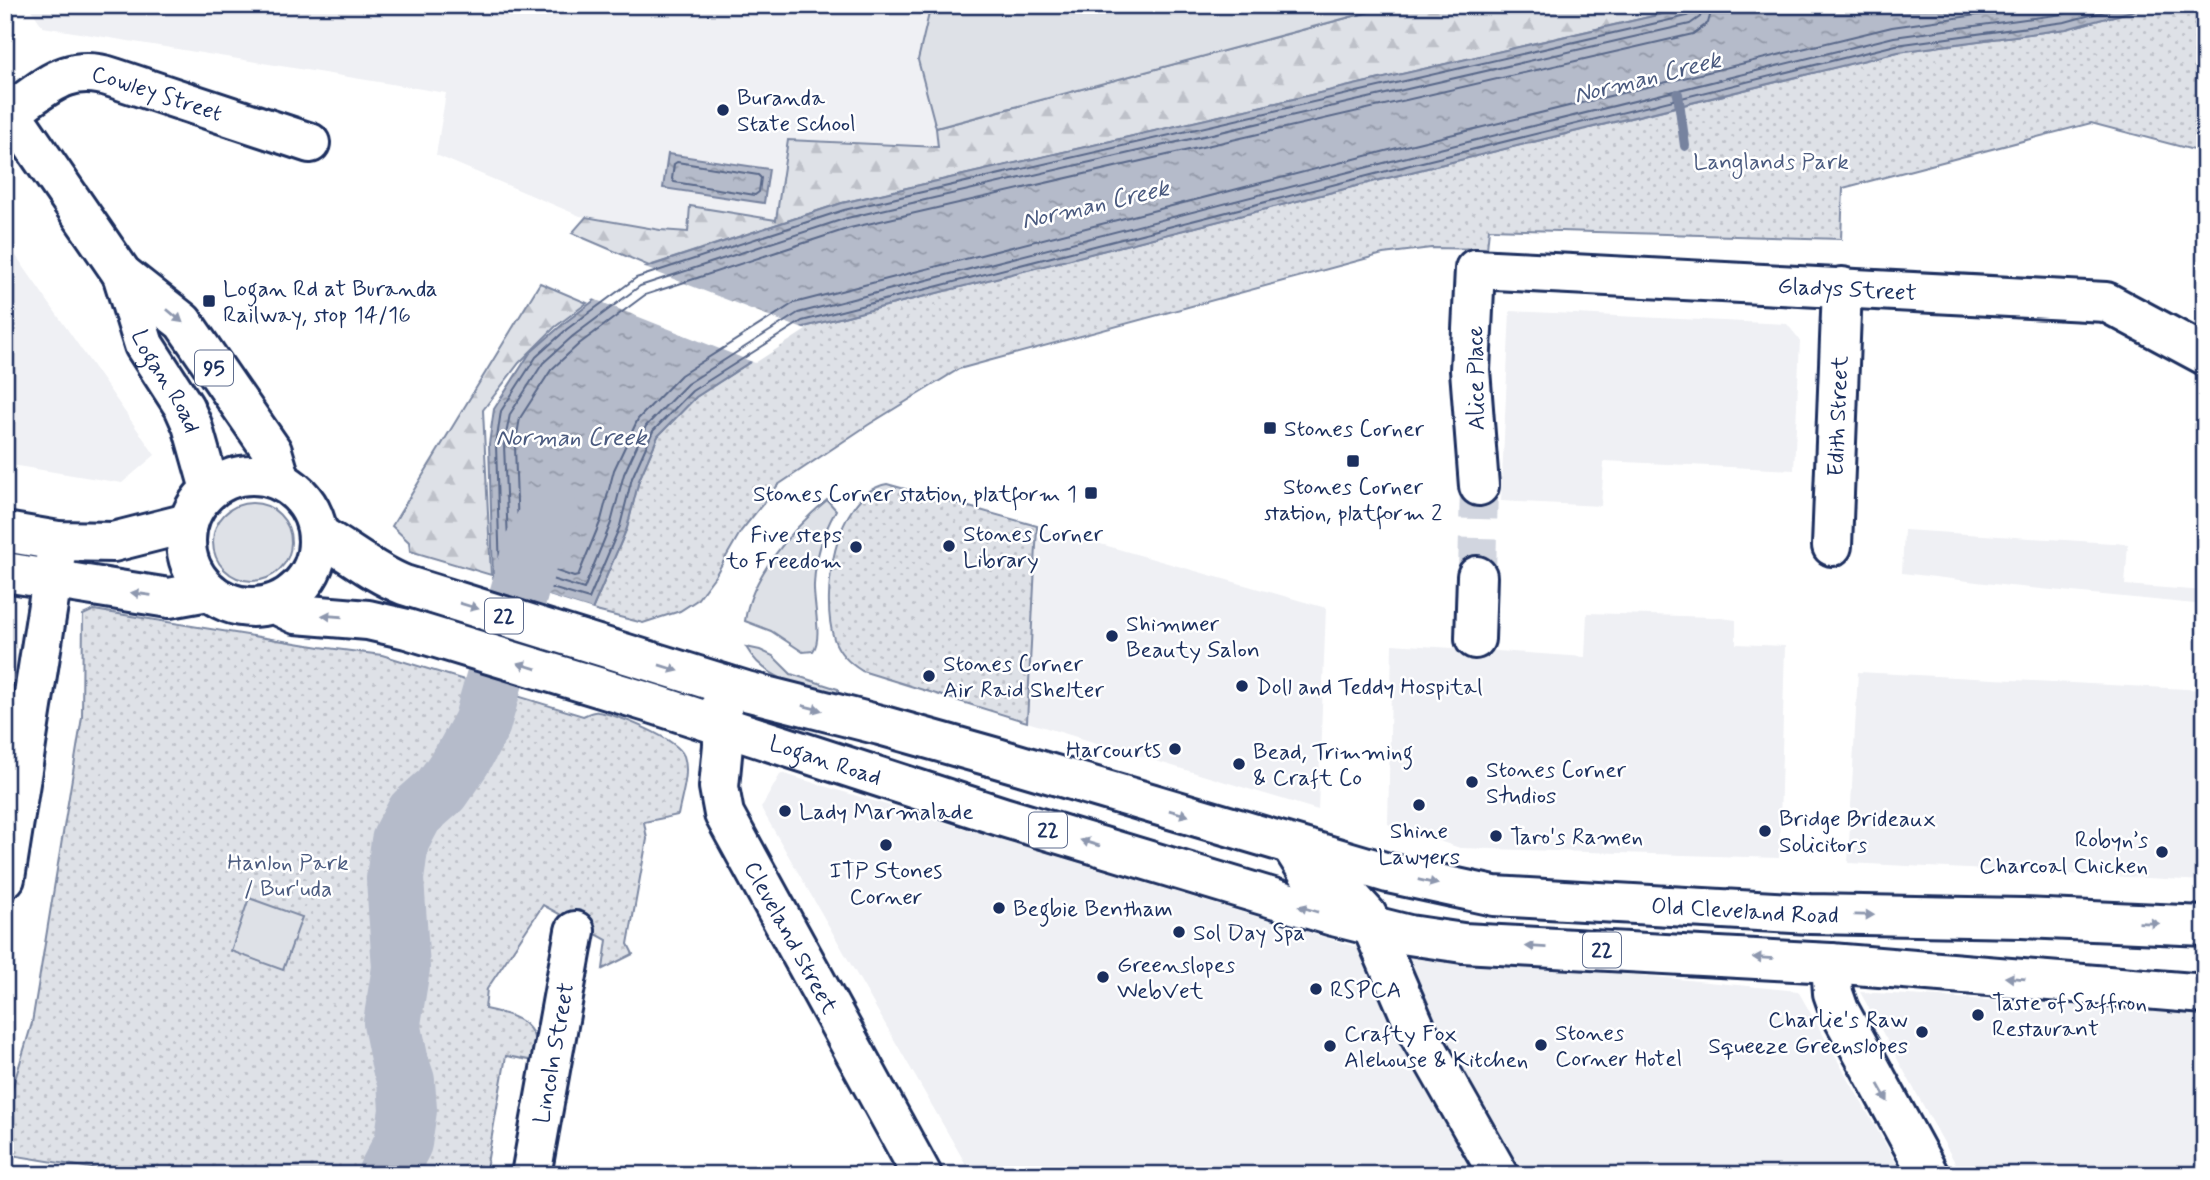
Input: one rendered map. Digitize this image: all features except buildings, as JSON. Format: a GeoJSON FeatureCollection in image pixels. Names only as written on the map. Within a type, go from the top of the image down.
{"type":"FeatureCollection","features":[{"type":"Feature","properties":{"kind":"main road","name":"Cowley Street"},"geometry":{"type":"LineString","coordinates":[[8,108],[65,75],[87,72],[114,78],[310,143]]}},
{"type":"Feature","properties":{"kind":"main road","name":"Logan Road"},"geometry":{"type":"LineString","coordinates":[[8,108],[122,274],[144,345],[184,407],[192,425],[210,489]]}},
{"type":"Feature","properties":{"kind":"main road","name":"Gladys Street"},"geometry":{"type":"LineString","coordinates":[[1475,270],[2106,302],[2205,355]]}},
{"type":"Feature","properties":{"kind":"main road","name":"Alice Place"},"geometry":{"type":"LineString","coordinates":[[1475,270],[1470,370],[1479,486]]}},
{"type":"Feature","properties":{"kind":"main road","name":"Logan Road"},"geometry":{"type":"LineString","coordinates":[[122,274],[183,322],[272,451],[281,481]]}},
{"type":"Feature","properties":{"kind":"main road","name":"Edith Street"},"geometry":{"type":"LineString","coordinates":[[1832,547],[1842,287]]}},
{"type":"Feature","properties":{"kind":"main road"},"geometry":{"type":"LineString","coordinates":[[208,591],[196,577],[188,560],[185,542],[193,510],[210,489],[226,480],[244,475],[263,475],[281,481],[300,494],[313,513],[319,535],[313,569],[304,584],[291,596],[275,604]]}},
{"type":"Feature","properties":{"kind":"main road"},"geometry":{"type":"LineString","coordinates":[[5,532],[58,541],[113,542],[188,523]]}},
{"type":"Feature","properties":{"kind":"main road","name":"Logan Road"},"geometry":{"type":"LineString","coordinates":[[319,535],[347,550],[375,572],[404,585],[722,684],[958,747],[1291,845]]}},
{"type":"Feature","properties":{"kind":"main road"},"geometry":{"type":"LineString","coordinates":[[5,878],[58,541]]}},
{"type":"Feature","properties":{"kind":"main road"},"geometry":{"type":"LineString","coordinates":[[5,572],[169,598],[208,591]]}},
{"type":"Feature","properties":{"kind":"main road"},"geometry":{"type":"LineString","coordinates":[[1475,639],[1477,576]]}},
{"type":"Feature","properties":{"kind":"main road","name":"22"},"geometry":{"type":"LineString","coordinates":[[208,591],[223,601],[240,606],[275,604]]}},
{"type":"Feature","properties":{"kind":"main road","name":"Logan Road"},"geometry":{"type":"LineString","coordinates":[[275,604],[296,614],[368,620],[391,625],[724,726],[1003,817],[1374,926]]}},
{"type":"Feature","properties":{"kind":"main road","name":"Cleveland Street"},"geometry":{"type":"LineString","coordinates":[[722,684],[724,726],[719,788],[724,814],[922,1175]]}},
{"type":"Feature","properties":{"kind":"main road"},"geometry":{"type":"LineString","coordinates":[[1291,845],[1310,875],[1348,892],[1374,926],[1416,1029],[1499,1175]]}},
{"type":"Feature","properties":{"kind":"main road","name":"Old Cleveland Road"},"geometry":{"type":"LineString","coordinates":[[1291,845],[1388,873],[1494,896],[1810,914],[2022,918],[2205,926]]}},
{"type":"Feature","properties":{"kind":"main road","name":"22"},"geometry":{"type":"LineString","coordinates":[[1374,926],[1463,943],[1832,962],[2205,994]]}},
{"type":"Feature","properties":{"kind":"main road","name":"Lincoln Street"},"geometry":{"type":"LineString","coordinates":[[531,1175],[575,931]]}},
{"type":"Feature","properties":{"kind":"main road"},"geometry":{"type":"LineString","coordinates":[[1832,962],[1833,993],[1839,1010],[1929,1175]]}},
{"type":"Feature","properties":{"kind":"shaded area","name":"Buranda State School"},"geometry":{"type":"Polygon","coordinates":[[[28,5],[1397,5],[936,128],[938,147],[788,140],[777,220],[691,206],[688,232],[660,230],[580,216],[436,155],[446,93],[43,27],[28,5]]]}},
{"type":"Feature","properties":{"kind":"shaded area"},"geometry":{"type":"Polygon","coordinates":[[[5,240],[155,455],[122,483],[5,464],[5,240]]]}},
{"type":"Feature","properties":{"kind":"shaded area"},"geometry":{"type":"Polygon","coordinates":[[[1510,311],[1787,324],[1800,340],[1794,470],[1604,461],[1601,506],[1501,501],[1510,311]]]}},
{"type":"Feature","properties":{"kind":"shaded area"},"geometry":{"type":"Polygon","coordinates":[[[1037,526],[1326,608],[1318,810],[1027,722],[1037,526]]]}},
{"type":"Feature","properties":{"kind":"shaded area"},"geometry":{"type":"Polygon","coordinates":[[[1904,530],[2128,544],[2125,585],[2205,591],[2205,605],[1902,573],[1904,530]]]}},
{"type":"Feature","properties":{"kind":"shaded area"},"geometry":{"type":"Polygon","coordinates":[[[1587,613],[1736,620],[1736,644],[1785,646],[1779,858],[1460,848],[1388,824],[1392,644],[1585,657],[1587,613]]]}},
{"type":"Feature","properties":{"kind":"shaded area"},"geometry":{"type":"Polygon","coordinates":[[[1858,672],[2205,690],[2205,881],[1848,863],[1858,672]]]}},
{"type":"Feature","properties":{"kind":"shaded area"},"geometry":{"type":"Polygon","coordinates":[[[781,773],[1356,947],[1798,991],[1903,1175],[972,1175],[761,808],[781,773]]]}},
{"type":"Feature","properties":{"kind":"shaded area"},"geometry":{"type":"Polygon","coordinates":[[[1860,992],[2205,1014],[2205,1175],[1962,1175],[1860,992]]]}},
{"type":"Feature","properties":{"kind":"green space"},"geometry":{"type":"Polygon","coordinates":[[[931,5],[1395,5],[936,128],[918,60],[931,5]]]}},
{"type":"Feature","properties":{"kind":"green space"},"geometry":{"type":"Polygon","coordinates":[[[1395,5],[1701,5],[842,203],[649,266],[572,233],[586,217],[688,232],[690,206],[776,220],[788,140],[938,147],[936,128],[1395,5]]]}},
{"type":"Feature","properties":{"kind":"green space","name":"Langlands Park"},"geometry":{"type":"Polygon","coordinates":[[[2154,5],[2205,5],[2205,153],[2091,123],[1843,188],[1841,239],[1489,229],[1487,249],[1431,248],[1383,254],[959,369],[778,485],[741,531],[715,576],[697,600],[680,611],[643,623],[592,610],[627,528],[639,480],[658,436],[696,397],[804,327],[1415,171],[1898,52],[2066,29],[2154,5]]]}},
{"type":"Feature","properties":{"kind":"green space"},"geometry":{"type":"Polygon","coordinates":[[[540,283],[587,303],[555,327],[519,363],[483,410],[491,575],[410,551],[409,542],[392,526],[540,283]]]}},
{"type":"Feature","properties":{"kind":"green space"},"geometry":{"type":"Polygon","coordinates":[[[887,484],[1037,526],[1027,722],[862,671],[839,649],[830,621],[829,599],[835,550],[843,526],[854,506],[869,492],[887,484]]]}},
{"type":"Feature","properties":{"kind":"green space"},"geometry":{"type":"Polygon","coordinates":[[[827,500],[836,510],[827,528],[816,566],[816,645],[813,651],[803,652],[771,631],[745,621],[749,604],[765,570],[801,524],[827,500]]]}},
{"type":"Feature","properties":{"kind":"green space"},"geometry":{"type":"Polygon","coordinates":[[[244,503],[260,503],[274,509],[285,520],[291,534],[291,550],[285,564],[274,575],[260,581],[244,581],[230,575],[219,564],[213,550],[213,534],[219,520],[230,509],[244,503]]]}},
{"type":"Feature","properties":{"kind":"green space","name":"Hanlon Park / Bur'uda"},"geometry":{"type":"Polygon","coordinates":[[[94,610],[382,655],[583,716],[596,712],[607,714],[659,735],[679,749],[684,756],[686,778],[678,815],[644,822],[647,839],[628,944],[633,954],[603,969],[607,940],[543,905],[487,989],[485,1009],[506,1014],[524,1023],[530,1029],[536,1048],[535,1061],[506,1056],[485,1175],[133,1175],[5,1154],[5,1113],[32,1023],[82,717],[83,615],[94,610]]]}},
{"type":"Feature","properties":{"kind":"green space"},"geometry":{"type":"Polygon","coordinates":[[[746,647],[773,656],[791,674],[838,689],[838,697],[774,675],[754,658],[746,647]]]}},
{"type":"Feature","properties":{"kind":"green space"},"geometry":{"type":"Polygon","coordinates":[[[249,898],[302,917],[283,970],[231,951],[249,898]]]}},
{"type":"Feature","properties":{"kind":"water","name":"Norman Creek"},"geometry":{"type":"Polygon","coordinates":[[[1701,5],[2154,5],[2066,29],[1898,52],[1415,171],[804,327],[696,397],[658,436],[639,480],[627,528],[592,610],[493,579],[489,444],[494,409],[530,353],[563,324],[632,272],[842,203],[1701,5]]]}},
{"type":"Feature","properties":{"kind":"water"},"geometry":{"type":"Polygon","coordinates":[[[668,154],[769,169],[764,203],[663,188],[668,154]]]}},
{"type":"Feature","properties":{"kind":"pier"},"geometry":{"type":"Polygon","coordinates":[[[640,266],[806,330],[755,363],[591,298],[630,269],[640,266]]]}},
{"type":"Feature","properties":{"kind":"pier"},"geometry":{"type":"Polygon","coordinates":[[[490,578],[596,611],[591,613],[492,583],[490,578]]]}},
{"type":"Feature","properties":{"kind":"waterway"},"geometry":{"type":"LineString","coordinates":[[1678,94],[1685,146]]}},
{"type":"Feature","properties":{"kind":"waterway","name":"Norman Creek"},"geometry":{"type":"LineString","coordinates":[[386,1175],[403,1143],[408,1110],[406,1081],[392,1023],[401,968],[395,879],[400,841],[415,813],[441,790],[482,723],[532,547],[550,513]]}},
{"type":"Feature","properties":{"kind":"tunnel"},"geometry":{"type":"LineString","coordinates":[[1477,576],[1479,486]]}},
{"type":"Feature","properties":{"kind":"place","name":"Buranda State School"},"geometry":{"type":"Point","coordinates":[723,110]}},
{"type":"Feature","properties":{"kind":"place","name":"Logan Rd at Buranda Railway, stop 14/16"},"geometry":{"type":"Point","coordinates":[209,301]}},
{"type":"Feature","properties":{"kind":"place","name":"Stones Corner"},"geometry":{"type":"Point","coordinates":[1270,428]}},
{"type":"Feature","properties":{"kind":"place","name":"Stones Corner station, platform 2"},"geometry":{"type":"Point","coordinates":[1353,461]}},
{"type":"Feature","properties":{"kind":"place","name":"Stones Corner station, platform 1"},"geometry":{"type":"Point","coordinates":[1091,493]}},
{"type":"Feature","properties":{"kind":"place","name":"Stones Corner Library"},"geometry":{"type":"Point","coordinates":[949,546]}},
{"type":"Feature","properties":{"kind":"place","name":"Five steps to Freedom"},"geometry":{"type":"Point","coordinates":[856,547]}},
{"type":"Feature","properties":{"kind":"place","name":"Shimmer Beauty Salon"},"geometry":{"type":"Point","coordinates":[1112,636]}},
{"type":"Feature","properties":{"kind":"place","name":"Stones Corner Air Raid Shelter"},"geometry":{"type":"Point","coordinates":[929,676]}},
{"type":"Feature","properties":{"kind":"place","name":"Doll and Teddy Hospital"},"geometry":{"type":"Point","coordinates":[1242,686]}},
{"type":"Feature","properties":{"kind":"place","name":"Harcourts"},"geometry":{"type":"Point","coordinates":[1175,749]}},
{"type":"Feature","properties":{"kind":"place","name":"Bead, Trimming & Craft Co"},"geometry":{"type":"Point","coordinates":[1239,764]}},
{"type":"Feature","properties":{"kind":"place","name":"Stones Corner Studios"},"geometry":{"type":"Point","coordinates":[1472,782]}},
{"type":"Feature","properties":{"kind":"place","name":"Shine Lawyers"},"geometry":{"type":"Point","coordinates":[1419,805]}},
{"type":"Feature","properties":{"kind":"place","name":"Lady Marmalade"},"geometry":{"type":"Point","coordinates":[785,811]}},
{"type":"Feature","properties":{"kind":"place","name":"Bridge Brideaux Solicitors"},"geometry":{"type":"Point","coordinates":[1765,831]}},
{"type":"Feature","properties":{"kind":"place","name":"Taro's Ramen"},"geometry":{"type":"Point","coordinates":[1496,836]}},
{"type":"Feature","properties":{"kind":"place","name":"ITP Stones Corner"},"geometry":{"type":"Point","coordinates":[886,845]}},
{"type":"Feature","properties":{"kind":"place","name":"Robyn’s Charcoal Chicken"},"geometry":{"type":"Point","coordinates":[2162,852]}},
{"type":"Feature","properties":{"kind":"place","name":"Begbie Bentham"},"geometry":{"type":"Point","coordinates":[999,908]}},
{"type":"Feature","properties":{"kind":"place","name":"Sol Day Spa"},"geometry":{"type":"Point","coordinates":[1179,932]}},
{"type":"Feature","properties":{"kind":"place","name":"Greenslopes WebVet"},"geometry":{"type":"Point","coordinates":[1103,977]}},
{"type":"Feature","properties":{"kind":"place","name":"RSPCA"},"geometry":{"type":"Point","coordinates":[1316,989]}},
{"type":"Feature","properties":{"kind":"place","name":"Taste of Saffron Restaurant"},"geometry":{"type":"Point","coordinates":[1978,1015]}},
{"type":"Feature","properties":{"kind":"place","name":"Charlie's Raw Squeeze Greenslopes"},"geometry":{"type":"Point","coordinates":[1922,1032]}},
{"type":"Feature","properties":{"kind":"place","name":"Stones Corner Hotel"},"geometry":{"type":"Point","coordinates":[1541,1045]}},
{"type":"Feature","properties":{"kind":"place","name":"Crafty Fox Alehouse & Kitchen"},"geometry":{"type":"Point","coordinates":[1330,1046]}}]}
